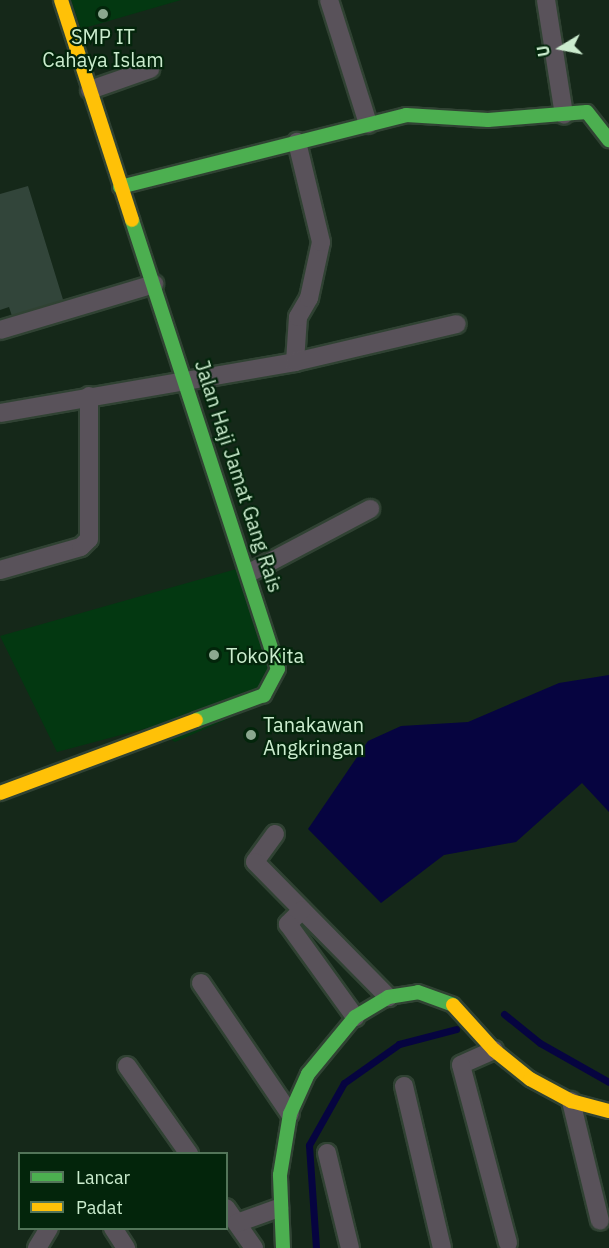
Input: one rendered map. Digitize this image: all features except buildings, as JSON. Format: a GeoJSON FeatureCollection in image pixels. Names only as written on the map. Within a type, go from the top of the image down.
{"type":"FeatureCollection","features":[{"type":"Feature","properties":{"kind":"street","name":"Jalan Haji Jamat Gang Rais"},"geometry":{"type":"LineString","coordinates":[[0,793],[264,695],[274,681],[278,662],[154,284],[120,188],[61,0]]}},
{"type":"Feature","properties":{"kind":"street"},"geometry":{"type":"LineString","coordinates":[[546,0],[564,115]]}},
{"type":"Feature","properties":{"kind":"street"},"geometry":{"type":"LineString","coordinates":[[331,1],[368,124]]}},
{"type":"Feature","properties":{"kind":"street"},"geometry":{"type":"LineString","coordinates":[[90,90],[150,69]]}},
{"type":"Feature","properties":{"kind":"street"},"geometry":{"type":"LineString","coordinates":[[120,188],[406,115],[488,120],[587,112],[608,134]]}},
{"type":"Feature","properties":{"kind":"street"},"geometry":{"type":"LineString","coordinates":[[295,362],[298,317],[309,298],[321,242],[297,142]]}},
{"type":"Feature","properties":{"kind":"street"},"geometry":{"type":"LineString","coordinates":[[0,330],[154,284]]}},
{"type":"Feature","properties":{"kind":"street"},"geometry":{"type":"LineString","coordinates":[[0,413],[185,378],[295,362],[457,324]]}},
{"type":"Feature","properties":{"kind":"street"},"geometry":{"type":"LineString","coordinates":[[0,570],[81,547],[89,539],[89,396]]}},
{"type":"Feature","properties":{"kind":"street"},"geometry":{"type":"LineString","coordinates":[[250,572],[370,509]]}},
{"type":"Feature","properties":{"kind":"street"},"geometry":{"type":"LineString","coordinates":[[275,834],[255,862],[388,997]]}},
{"type":"Feature","properties":{"kind":"street"},"geometry":{"type":"LineString","coordinates":[[302,910],[288,924],[355,1017]]}},
{"type":"Feature","properties":{"kind":"street"},"geometry":{"type":"LineString","coordinates":[[201,983],[290,1114]]}},
{"type":"Feature","properties":{"kind":"street"},"geometry":{"type":"LineString","coordinates":[[283,1248],[279,1208],[290,1114],[308,1074],[355,1017],[388,997],[418,992],[448,1000],[495,1050],[530,1079],[571,1101],[609,1111]]}},
{"type":"Feature","properties":{"kind":"street"},"geometry":{"type":"LineString","coordinates":[[495,1050],[461,1065],[508,1244]]}},
{"type":"Feature","properties":{"kind":"street"},"geometry":{"type":"LineString","coordinates":[[127,1066],[188,1152]]}},
{"type":"Feature","properties":{"kind":"street"},"geometry":{"type":"LineString","coordinates":[[404,1086],[442,1248]]}},
{"type":"Feature","properties":{"kind":"street"},"geometry":{"type":"LineString","coordinates":[[571,1101],[600,1221]]}},
{"type":"Feature","properties":{"kind":"street"},"geometry":{"type":"LineString","coordinates":[[327,1153],[350,1248]]}},
{"type":"Feature","properties":{"kind":"street"},"geometry":{"type":"LineString","coordinates":[[254,1248],[232,1215],[279,1208]]}},
{"type":"Feature","properties":{"kind":"street"},"geometry":{"type":"LineString","coordinates":[[38,1248],[48,1230]]}},
{"type":"Feature","properties":{"kind":"street"},"geometry":{"type":"LineString","coordinates":[[114,1230],[126,1248]]}},
{"type":"Feature","properties":{"kind":"shaded area","name":"SMP IT Cahaya Islam"},"geometry":{"type":"Polygon","coordinates":[[[71,0],[181,0],[81,29],[71,0]]]}},
{"type":"Feature","properties":{"kind":"shaded area"},"geometry":{"type":"Polygon","coordinates":[[[240,568],[274,648],[257,706],[175,742],[151,727],[57,752],[0,636],[240,568]]]}},
{"type":"Feature","properties":{"kind":"shaded area"},"geometry":{"type":"Polygon","coordinates":[[[609,675],[609,812],[582,783],[516,842],[444,855],[381,903],[308,829],[368,741],[401,726],[468,722],[559,683],[609,675]]]}},
{"type":"Feature","properties":{"kind":"waterway"},"geometry":{"type":"LineString","coordinates":[[504,1014],[540,1043],[609,1082]]}},
{"type":"Feature","properties":{"kind":"waterway"},"geometry":{"type":"LineString","coordinates":[[316,1248],[309,1145],[344,1083],[399,1044],[456,1029]]}},
{"type":"Feature","properties":{"kind":"traffic: fast"},"geometry":{"type":"LineString","coordinates":[[120,187],[406,115],[488,120],[587,112],[609,140]]}},
{"type":"Feature","properties":{"kind":"traffic: fast"},"geometry":{"type":"LineString","coordinates":[[132,220],[278,669],[264,695],[196,720]]}},
{"type":"Feature","properties":{"kind":"traffic: fast"},"geometry":{"type":"LineString","coordinates":[[283,1248],[280,1175],[290,1114],[308,1074],[355,1017],[388,997],[418,992],[453,1005]]}},
{"type":"Feature","properties":{"kind":"traffic: slow"},"geometry":{"type":"LineString","coordinates":[[61,0],[132,220]]}},
{"type":"Feature","properties":{"kind":"traffic: slow"},"geometry":{"type":"LineString","coordinates":[[0,793],[196,720]]}},
{"type":"Feature","properties":{"kind":"traffic: slow"},"geometry":{"type":"LineString","coordinates":[[453,1005],[494,1050],[530,1079],[571,1101],[609,1111]]}},
{"type":"Feature","properties":{"kind":"place","name":"SMP IT Cahaya Islam"},"geometry":{"type":"Point","coordinates":[103,14]}},
{"type":"Feature","properties":{"kind":"place","name":"TokoKita"},"geometry":{"type":"Point","coordinates":[214,655]}},
{"type":"Feature","properties":{"kind":"place","name":"Tanakawan Angkringan"},"geometry":{"type":"Point","coordinates":[251,735]}}]}
